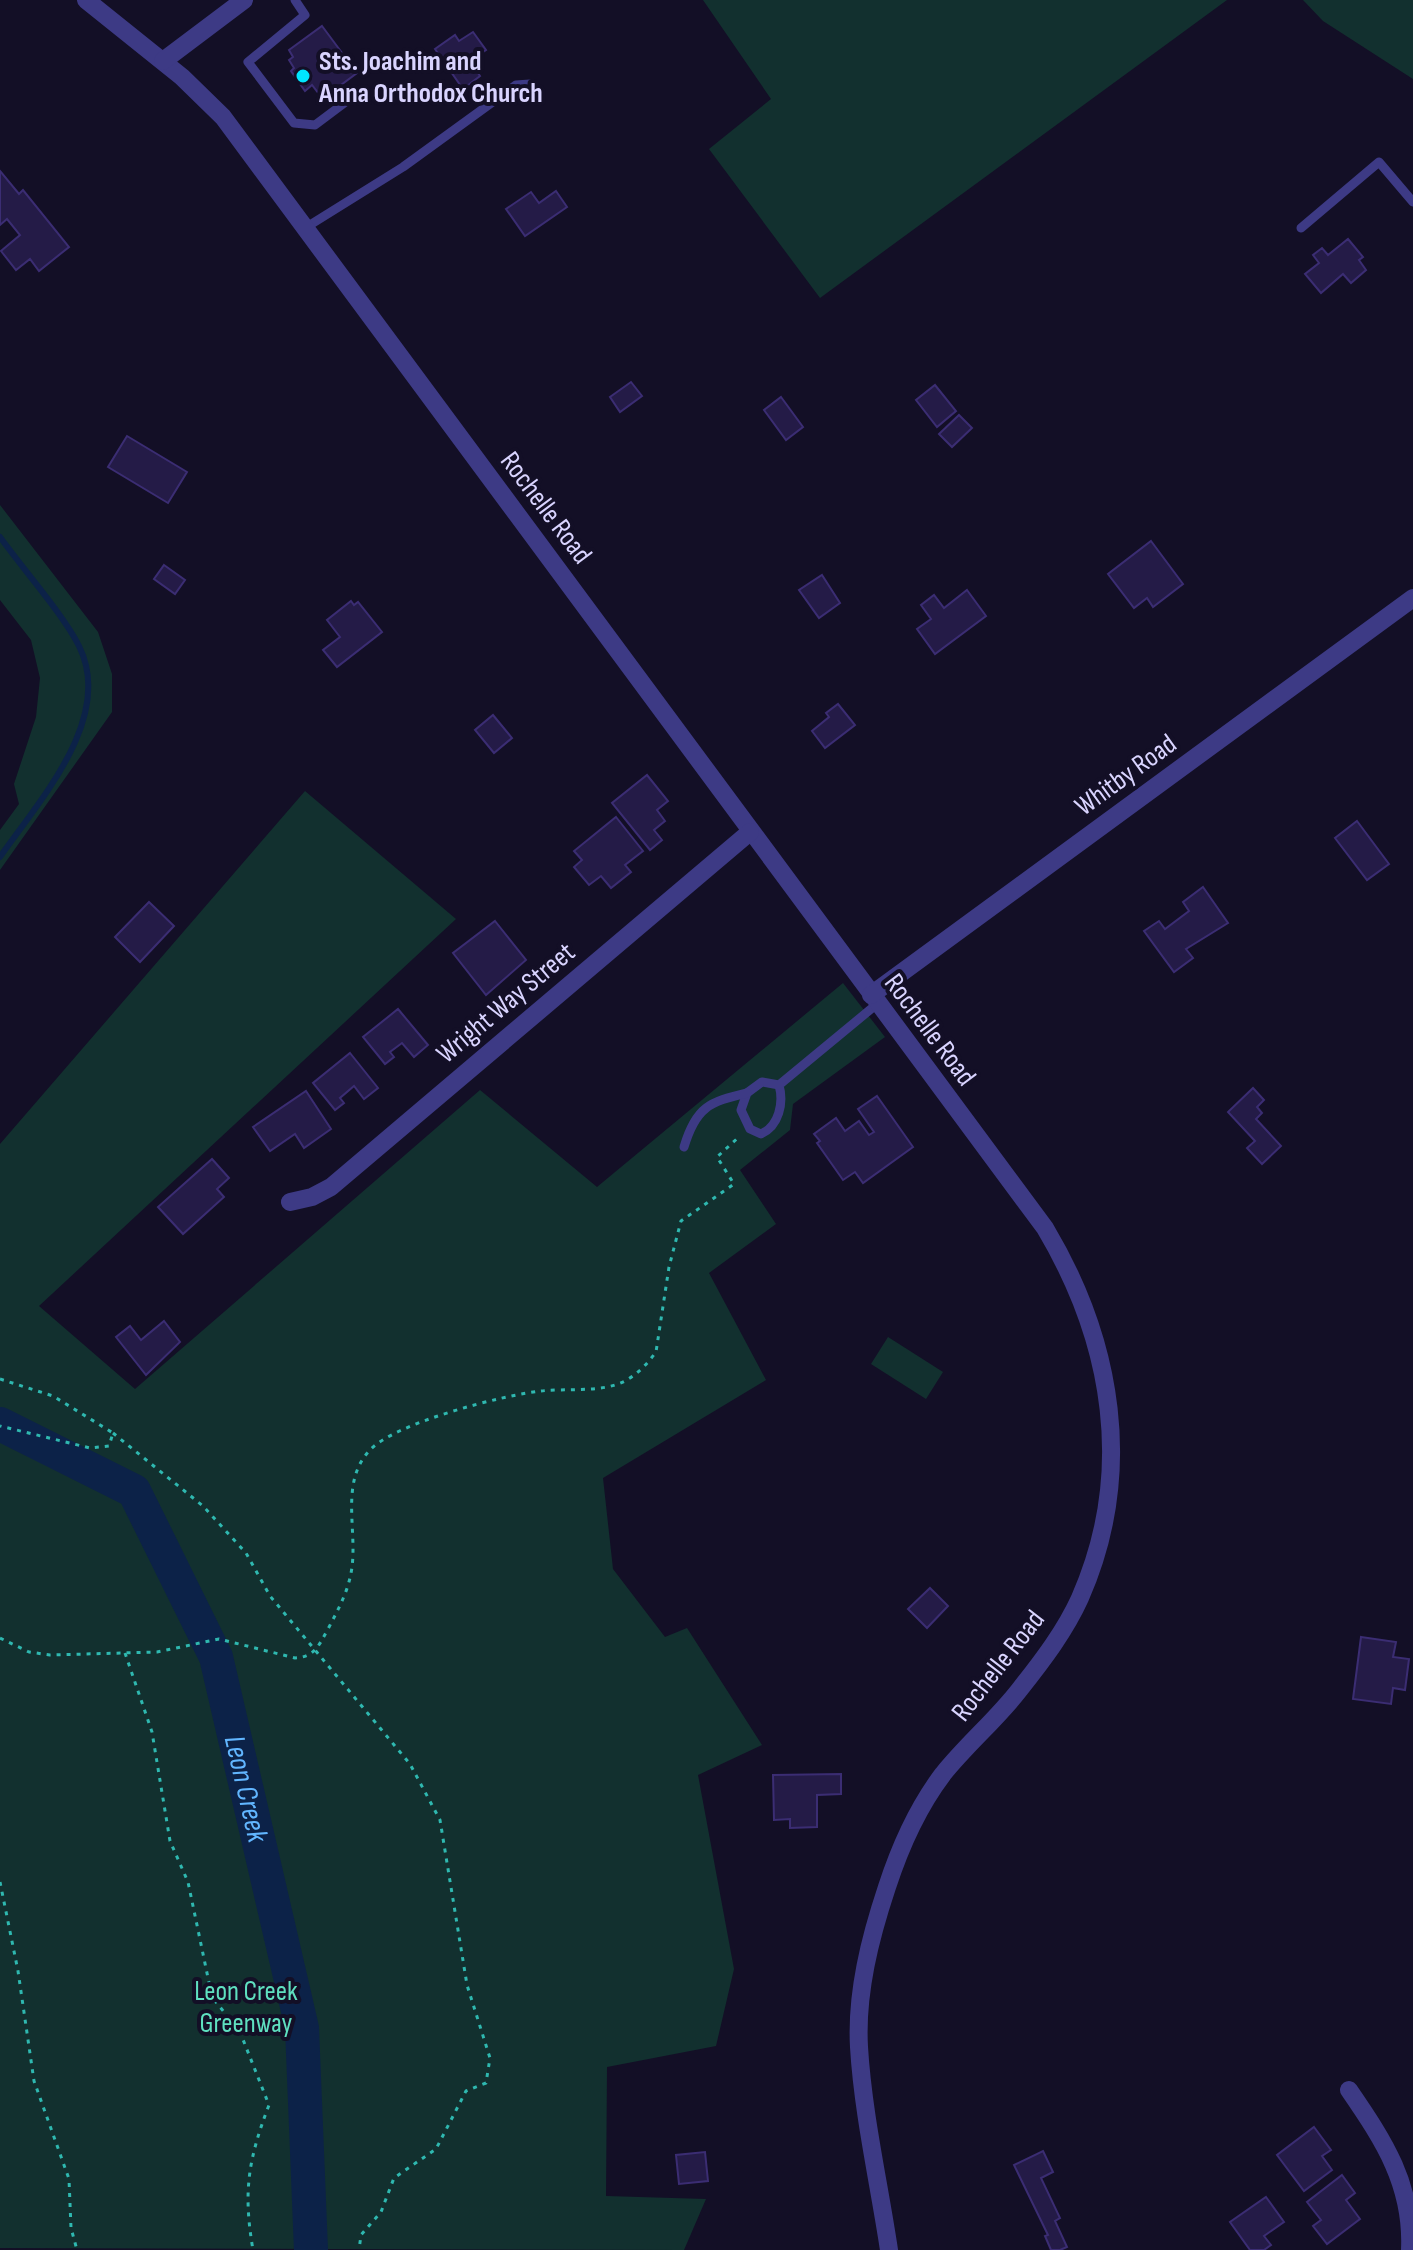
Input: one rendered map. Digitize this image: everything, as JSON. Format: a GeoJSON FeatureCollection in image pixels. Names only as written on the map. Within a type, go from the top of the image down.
{"type":"FeatureCollection","features":[{"type":"Feature","properties":{"kind":"street","name":"Rochelle Road"},"geometry":{"type":"LineString","coordinates":[[86,0],[163,61],[223,117],[1045,1228],[1083,1299],[1097,1341],[1110,1427],[1105,1512],[1095,1557],[1080,1599],[1064,1630],[1018,1692],[944,1774],[919,1812],[893,1871],[864,1968],[859,2047],[889,2250]]}},
{"type":"Feature","properties":{"kind":"street"},"geometry":{"type":"LineString","coordinates":[[163,61],[244,0]]}},
{"type":"Feature","properties":{"kind":"street","name":"Whitby Road"},"geometry":{"type":"LineString","coordinates":[[874,999],[1413,598]]}},
{"type":"Feature","properties":{"kind":"street","name":"Wright Way Street"},"geometry":{"type":"LineString","coordinates":[[290,1202],[312,1197],[331,1187],[750,832]]}},
{"type":"Feature","properties":{"kind":"street"},"geometry":{"type":"LineString","coordinates":[[1349,2090],[1388,2147],[1402,2179],[1411,2230],[1410,2250]]}},
{"type":"Feature","properties":{"kind":"lane"},"geometry":{"type":"LineString","coordinates":[[295,0],[305,15],[248,62],[294,123],[315,125],[351,98]]}},
{"type":"Feature","properties":{"kind":"lane"},"geometry":{"type":"LineString","coordinates":[[305,228],[403,167],[516,85],[530,84]]}},
{"type":"Feature","properties":{"kind":"lane"},"geometry":{"type":"LineString","coordinates":[[1301,228],[1379,162],[1413,202]]}},
{"type":"Feature","properties":{"kind":"lane"},"geometry":{"type":"LineString","coordinates":[[779,1085],[874,999]]}},
{"type":"Feature","properties":{"kind":"lane"},"geometry":{"type":"LineString","coordinates":[[684,1147],[689,1132],[713,1101],[747,1093],[762,1082],[779,1085]]}},
{"type":"Feature","properties":{"kind":"lane"},"geometry":{"type":"LineString","coordinates":[[747,1093],[741,1110],[750,1129],[761,1134],[770,1130],[782,1097],[779,1085]]}},
{"type":"Feature","properties":{"kind":"path"},"geometry":{"type":"LineString","coordinates":[[0,1638],[29,1652],[50,1655],[157,1652],[219,1639],[295,1658],[307,1658],[317,1650],[346,1594],[354,1537],[353,1479],[357,1465],[372,1448],[399,1431],[498,1400],[541,1391],[624,1382],[648,1363],[656,1352],[669,1267],[681,1221],[734,1184],[717,1157],[750,1129]]}},
{"type":"Feature","properties":{"kind":"path"},"geometry":{"type":"LineString","coordinates":[[0,1379],[53,1396],[113,1433],[203,1506],[246,1553],[270,1596],[410,1764],[440,1820],[467,1985],[490,2058],[486,2083],[466,2091],[436,2149],[394,2178],[381,2212],[361,2235],[359,2250]]}},
{"type":"Feature","properties":{"kind":"path"},"geometry":{"type":"LineString","coordinates":[[0,1426],[90,1448],[109,1446],[113,1433]]}},
{"type":"Feature","properties":{"kind":"path"},"geometry":{"type":"LineString","coordinates":[[125,1653],[152,1732],[170,1841],[188,1882],[212,1997],[240,2032],[269,2105],[253,2147],[246,2205],[253,2250]]}},
{"type":"Feature","properties":{"kind":"path"},"geometry":{"type":"LineString","coordinates":[[0,1882],[18,1971],[34,2081],[69,2179],[71,2228],[77,2250]]}},
{"type":"Feature","properties":{"kind":"green space"},"geometry":{"type":"Polygon","coordinates":[[[703,0],[1227,0],[820,298],[709,149],[771,99],[703,0]]]}},
{"type":"Feature","properties":{"kind":"green space"},"geometry":{"type":"Polygon","coordinates":[[[1303,0],[1413,0],[1413,79],[1323,21],[1303,0]]]}},
{"type":"Feature","properties":{"kind":"green space"},"geometry":{"type":"Polygon","coordinates":[[[0,505],[98,632],[112,674],[112,712],[0,870],[0,830],[19,804],[14,784],[36,717],[40,678],[31,640],[0,600],[0,505]]]}},
{"type":"Feature","properties":{"kind":"green space","name":"Leon Creek Greenway"},"geometry":{"type":"Polygon","coordinates":[[[305,791],[456,919],[39,1306],[135,1389],[480,1090],[597,1187],[843,983],[885,1037],[793,1104],[790,1130],[740,1170],[776,1224],[709,1273],[766,1380],[603,1478],[613,1569],[665,1637],[687,1628],[762,1745],[698,1775],[734,1969],[716,2046],[607,2067],[606,2196],[706,2199],[684,2250],[0,2248],[0,1144],[305,791]]]}},
{"type":"Feature","properties":{"kind":"green space"},"geometry":{"type":"Polygon","coordinates":[[[888,1337],[943,1372],[926,1399],[871,1364],[888,1337]]]}},
{"type":"Feature","properties":{"kind":"building"},"geometry":{"type":"Polygon","coordinates":[[[322,26],[357,73],[326,96],[322,91],[319,94],[312,85],[305,91],[291,71],[294,68],[289,60],[293,57],[289,50],[322,26]]]}},
{"type":"Feature","properties":{"kind":"building"},"geometry":{"type":"Polygon","coordinates":[[[473,32],[486,50],[470,61],[480,76],[463,89],[435,49],[455,35],[459,41],[473,32]]]}},
{"type":"Feature","properties":{"kind":"building"},"geometry":{"type":"Polygon","coordinates":[[[0,171],[19,194],[23,190],[69,247],[39,271],[30,259],[16,270],[1,251],[20,235],[7,219],[0,225],[0,171]]]}},
{"type":"Feature","properties":{"kind":"building"},"geometry":{"type":"Polygon","coordinates":[[[556,191],[567,207],[525,236],[506,209],[531,192],[539,203],[556,191]]]}},
{"type":"Feature","properties":{"kind":"building"},"geometry":{"type":"Polygon","coordinates":[[[1348,239],[1363,257],[1359,260],[1366,270],[1351,283],[1343,274],[1321,293],[1305,274],[1319,263],[1313,255],[1322,248],[1328,255],[1348,239]]]}},
{"type":"Feature","properties":{"kind":"building"},"geometry":{"type":"Polygon","coordinates":[[[631,382],[642,396],[620,412],[610,397],[631,382]]]}},
{"type":"Feature","properties":{"kind":"building"},"geometry":{"type":"Polygon","coordinates":[[[935,385],[956,411],[937,427],[916,400],[935,385]]]}},
{"type":"Feature","properties":{"kind":"building"},"geometry":{"type":"Polygon","coordinates":[[[781,397],[803,427],[786,440],[764,410],[781,397]]]}},
{"type":"Feature","properties":{"kind":"building"},"geometry":{"type":"Polygon","coordinates":[[[959,415],[972,428],[952,447],[939,434],[959,415]]]}},
{"type":"Feature","properties":{"kind":"building"},"geometry":{"type":"Polygon","coordinates":[[[127,436],[187,472],[168,503],[108,467],[127,436]]]}},
{"type":"Feature","properties":{"kind":"building"},"geometry":{"type":"Polygon","coordinates":[[[1151,541],[1183,584],[1153,607],[1147,598],[1134,608],[1108,574],[1151,541]]]}},
{"type":"Feature","properties":{"kind":"building"},"geometry":{"type":"Polygon","coordinates":[[[164,565],[185,580],[175,594],[154,579],[164,565]]]}},
{"type":"Feature","properties":{"kind":"building"},"geometry":{"type":"Polygon","coordinates":[[[822,575],[840,603],[819,618],[799,590],[822,575]]]}},
{"type":"Feature","properties":{"kind":"building"},"geometry":{"type":"Polygon","coordinates":[[[967,590],[986,616],[935,654],[917,629],[931,619],[921,605],[934,595],[944,608],[967,590]]]}},
{"type":"Feature","properties":{"kind":"building"},"geometry":{"type":"Polygon","coordinates":[[[351,601],[354,605],[358,602],[382,632],[337,667],[323,650],[340,637],[327,620],[351,601]]]}},
{"type":"Feature","properties":{"kind":"building"},"geometry":{"type":"Polygon","coordinates":[[[838,704],[855,725],[825,748],[812,731],[829,717],[826,713],[838,704]]]}},
{"type":"Feature","properties":{"kind":"building"},"geometry":{"type":"Polygon","coordinates":[[[493,715],[512,738],[494,753],[475,730],[493,715]]]}},
{"type":"Feature","properties":{"kind":"building"},"geometry":{"type":"Polygon","coordinates":[[[647,775],[668,801],[657,810],[665,821],[654,830],[662,840],[650,850],[612,803],[647,775]]]}},
{"type":"Feature","properties":{"kind":"building"},"geometry":{"type":"Polygon","coordinates":[[[616,817],[643,851],[625,865],[631,872],[611,888],[601,876],[589,885],[574,867],[582,860],[574,851],[616,817]]]}},
{"type":"Feature","properties":{"kind":"building"},"geometry":{"type":"Polygon","coordinates":[[[1357,821],[1389,864],[1367,880],[1335,838],[1357,821]]]}},
{"type":"Feature","properties":{"kind":"building"},"geometry":{"type":"Polygon","coordinates":[[[1203,887],[1228,923],[1186,949],[1193,958],[1174,972],[1144,931],[1159,921],[1165,929],[1189,911],[1183,902],[1203,887]]]}},
{"type":"Feature","properties":{"kind":"building"},"geometry":{"type":"Polygon","coordinates":[[[149,902],[174,926],[140,962],[115,937],[149,902]]]}},
{"type":"Feature","properties":{"kind":"building"},"geometry":{"type":"Polygon","coordinates":[[[495,921],[526,960],[486,995],[453,953],[495,921]]]}},
{"type":"Feature","properties":{"kind":"building"},"geometry":{"type":"Polygon","coordinates":[[[398,1009],[428,1045],[414,1057],[402,1043],[390,1052],[394,1057],[385,1064],[363,1037],[398,1009]]]}},
{"type":"Feature","properties":{"kind":"building"},"geometry":{"type":"Polygon","coordinates":[[[350,1053],[378,1088],[364,1099],[354,1086],[340,1098],[344,1103],[335,1110],[313,1083],[350,1053]]]}},
{"type":"Feature","properties":{"kind":"building"},"geometry":{"type":"Polygon","coordinates":[[[1253,1088],[1264,1100],[1257,1107],[1262,1113],[1256,1119],[1281,1146],[1262,1164],[1247,1148],[1255,1141],[1228,1112],[1253,1088]]]}},
{"type":"Feature","properties":{"kind":"building"},"geometry":{"type":"Polygon","coordinates":[[[306,1091],[331,1129],[304,1148],[295,1134],[270,1151],[253,1127],[306,1091]]]}},
{"type":"Feature","properties":{"kind":"building"},"geometry":{"type":"Polygon","coordinates":[[[877,1096],[913,1147],[863,1183],[855,1172],[843,1180],[814,1134],[836,1118],[845,1131],[859,1121],[869,1135],[874,1132],[858,1109],[877,1096]]]}},
{"type":"Feature","properties":{"kind":"building"},"geometry":{"type":"Polygon","coordinates":[[[212,1159],[229,1178],[217,1189],[224,1197],[183,1234],[158,1207],[212,1159]]]}},
{"type":"Feature","properties":{"kind":"building"},"geometry":{"type":"Polygon","coordinates":[[[164,1321],[180,1342],[146,1375],[116,1337],[130,1326],[141,1340],[164,1321]]]}},
{"type":"Feature","properties":{"kind":"building"},"geometry":{"type":"Polygon","coordinates":[[[930,1588],[948,1606],[927,1628],[908,1609],[930,1588]]]}},
{"type":"Feature","properties":{"kind":"building"},"geometry":{"type":"Polygon","coordinates":[[[1361,1637],[1396,1642],[1393,1657],[1409,1659],[1405,1690],[1393,1688],[1391,1704],[1353,1699],[1361,1637]]]}},
{"type":"Feature","properties":{"kind":"building"},"geometry":{"type":"Polygon","coordinates":[[[841,1774],[841,1794],[817,1795],[817,1827],[790,1828],[790,1819],[774,1820],[773,1775],[841,1774]]]}},
{"type":"Feature","properties":{"kind":"building"},"geometry":{"type":"Polygon","coordinates":[[[1314,2127],[1331,2150],[1322,2156],[1332,2170],[1304,2191],[1277,2155],[1314,2127]]]}},
{"type":"Feature","properties":{"kind":"building"},"geometry":{"type":"Polygon","coordinates":[[[1043,2151],[1053,2172],[1041,2178],[1060,2218],[1055,2221],[1067,2247],[1060,2250],[1051,2250],[1045,2236],[1048,2235],[1014,2165],[1043,2151]]]}},
{"type":"Feature","properties":{"kind":"building"},"geometry":{"type":"Polygon","coordinates":[[[705,2152],[708,2181],[679,2184],[676,2155],[705,2152]]]}},
{"type":"Feature","properties":{"kind":"building"},"geometry":{"type":"Polygon","coordinates":[[[1342,2175],[1355,2193],[1346,2200],[1360,2219],[1327,2244],[1313,2226],[1321,2220],[1307,2202],[1342,2175]]]}},
{"type":"Feature","properties":{"kind":"building"},"geometry":{"type":"Polygon","coordinates":[[[1266,2197],[1284,2222],[1264,2236],[1271,2245],[1264,2250],[1250,2250],[1230,2222],[1266,2197]]]}},
{"type":"Feature","properties":{"kind":"waterway"},"geometry":{"type":"LineString","coordinates":[[0,537],[72,633],[88,673],[87,701],[80,730],[68,758],[0,857]]}},
{"type":"Feature","properties":{"kind":"waterway","name":"Leon Creek"},"geometry":{"type":"LineString","coordinates":[[0,1424],[134,1491],[216,1657],[302,2028],[311,2250]]}},
{"type":"Feature","properties":{"kind":"place","name":"Sts. Joachim and Anna Orthodox Church"},"geometry":{"type":"Point","coordinates":[303,76]}}]}
